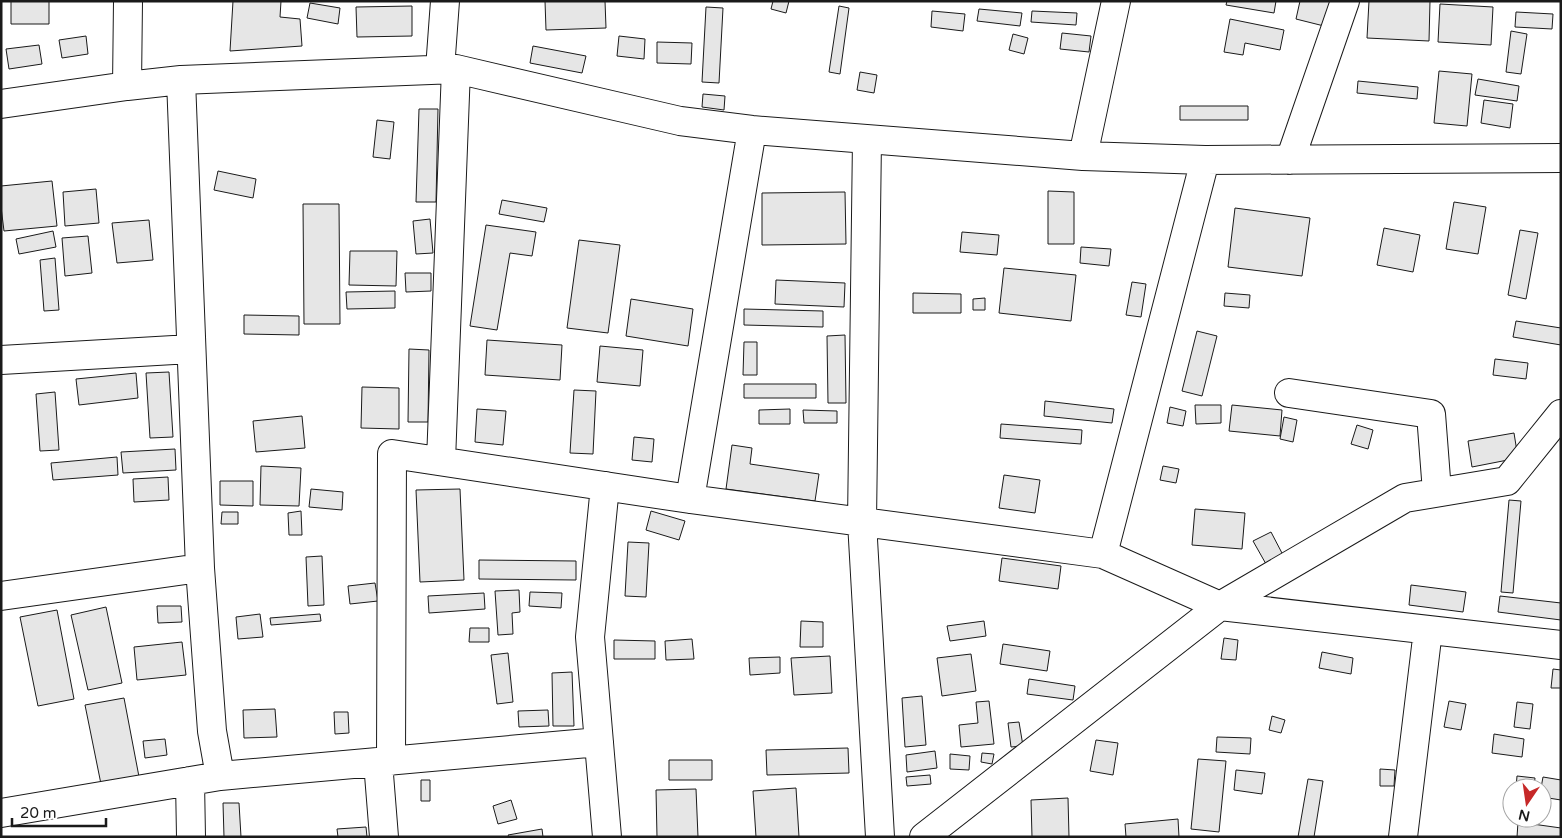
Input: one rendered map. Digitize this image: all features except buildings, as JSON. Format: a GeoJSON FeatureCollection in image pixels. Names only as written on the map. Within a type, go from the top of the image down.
{"type":"FeatureCollection","features":[{"type":"Feature","properties":{"kind":"street"},"geometry":{"type":"LineString","coordinates":[[127,86],[128,1]]}},
{"type":"Feature","properties":{"kind":"street"},"geometry":{"type":"LineString","coordinates":[[441,461],[448,69],[445,1]]}},
{"type":"Feature","properties":{"kind":"street"},"geometry":{"type":"LineString","coordinates":[[1083,156],[1116,1]]}},
{"type":"Feature","properties":{"kind":"street"},"geometry":{"type":"LineString","coordinates":[[1290,160],[1345,1]]}},
{"type":"Feature","properties":{"kind":"street"},"geometry":{"type":"LineString","coordinates":[[1,104],[181,80],[448,69],[680,121],[752,130],[1083,156],[1205,160],[1561,158]]}},
{"type":"Feature","properties":{"kind":"street"},"geometry":{"type":"LineString","coordinates":[[181,80],[200,568],[212,731],[220,776]]}},
{"type":"Feature","properties":{"kind":"street"},"geometry":{"type":"LineString","coordinates":[[690,499],[752,130]]}},
{"type":"Feature","properties":{"kind":"street"},"geometry":{"type":"LineString","coordinates":[[867,139],[862,522],[880,837]]}},
{"type":"Feature","properties":{"kind":"street"},"geometry":{"type":"LineString","coordinates":[[1103,554],[1205,160]]}},
{"type":"Feature","properties":{"kind":"street"},"geometry":{"type":"LineString","coordinates":[[1,360],[191,349]]}},
{"type":"Feature","properties":{"kind":"street"},"geometry":{"type":"LineString","coordinates":[[1289,393],[1431,414],[1437,492]]}},
{"type":"Feature","properties":{"kind":"street"},"geometry":{"type":"LineString","coordinates":[[924,837],[1220,606],[1405,498],[1507,481],[1561,414]]}},
{"type":"Feature","properties":{"kind":"street"},"geometry":{"type":"LineString","coordinates":[[384,837],[384,762],[392,454],[690,499],[1103,554],[1220,606],[1561,645]]}},
{"type":"Feature","properties":{"kind":"street"},"geometry":{"type":"LineString","coordinates":[[605,486],[590,637],[607,837]]}},
{"type":"Feature","properties":{"kind":"street"},"geometry":{"type":"LineString","coordinates":[[1,596],[200,568]]}},
{"type":"Feature","properties":{"kind":"street"},"geometry":{"type":"LineString","coordinates":[[1402,837],[1428,630]]}},
{"type":"Feature","properties":{"kind":"street"},"geometry":{"type":"LineString","coordinates":[[1,813],[220,776],[599,742]]}},
{"type":"Feature","properties":{"kind":"street"},"geometry":{"type":"LineString","coordinates":[[190,781],[191,837]]}}]}
